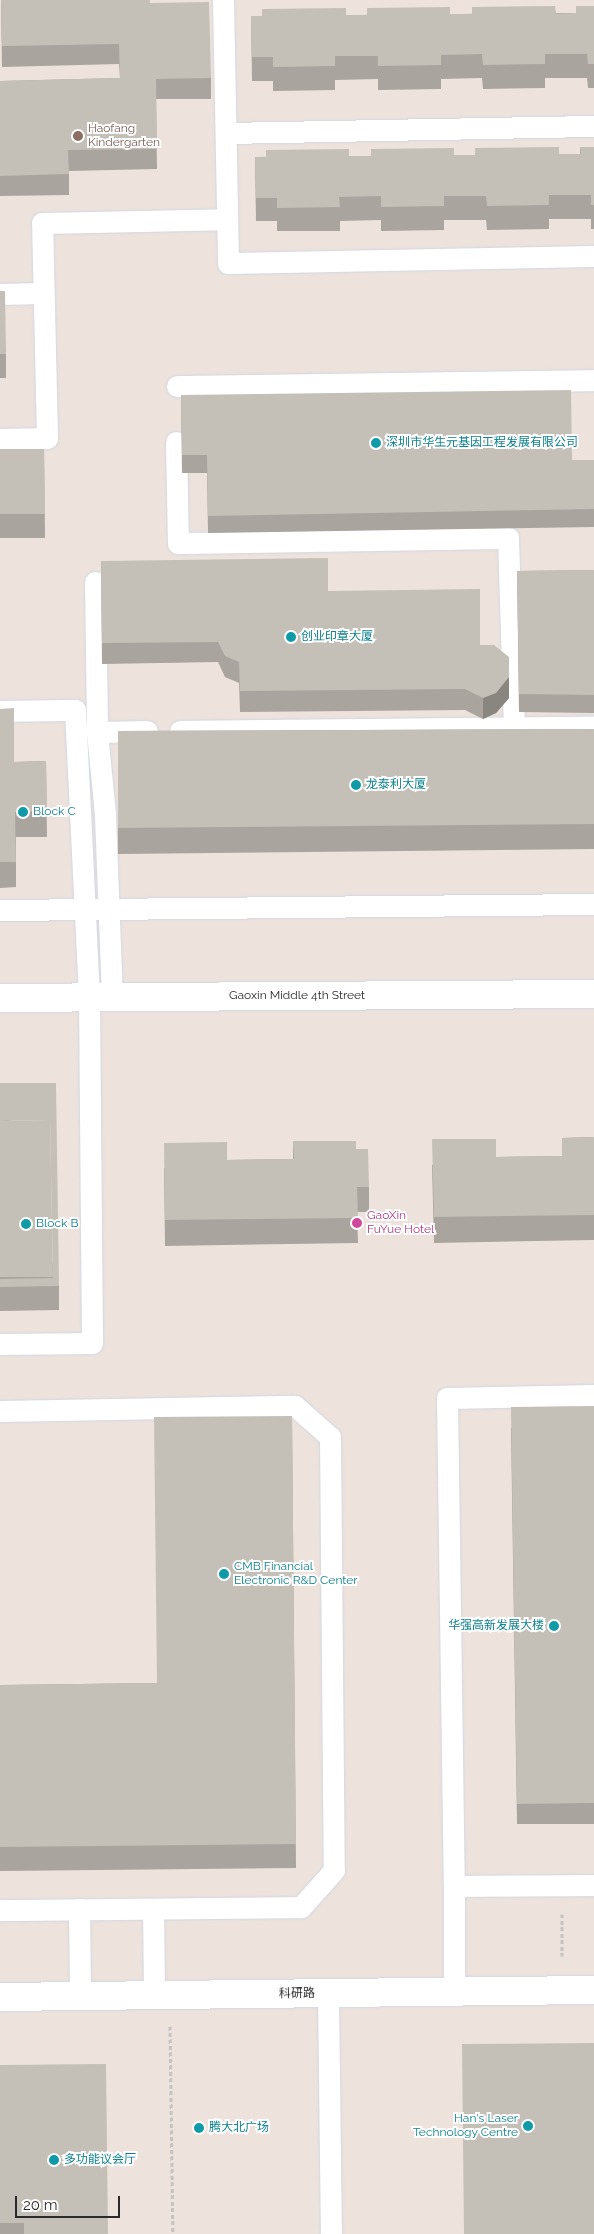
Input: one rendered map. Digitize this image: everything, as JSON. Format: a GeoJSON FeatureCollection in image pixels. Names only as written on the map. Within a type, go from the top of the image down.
{"type":"FeatureCollection","features":[{"type":"Feature","properties":{"kind":"street","name":"Gaoxin Middle 4th Street"},"geometry":{"type":"LineString","coordinates":[[0,998],[594,994]]}},
{"type":"Feature","properties":{"kind":"street","name":"科研路"},"geometry":{"type":"LineString","coordinates":[[0,1997],[594,1990]]}},
{"type":"Feature","properties":{"kind":"lane"},"geometry":{"type":"LineString","coordinates":[[223,0],[215,77],[226,133],[228,263],[594,256]]}},
{"type":"Feature","properties":{"kind":"lane"},"geometry":{"type":"LineString","coordinates":[[226,133],[594,126]]}},
{"type":"Feature","properties":{"kind":"lane"},"geometry":{"type":"LineString","coordinates":[[0,438],[47,438],[42,223],[227,219]]}},
{"type":"Feature","properties":{"kind":"lane"},"geometry":{"type":"LineString","coordinates":[[0,294],[43,293]]}},
{"type":"Feature","properties":{"kind":"lane"},"geometry":{"type":"LineString","coordinates":[[177,386],[594,380]]}},
{"type":"Feature","properties":{"kind":"lane"},"geometry":{"type":"LineString","coordinates":[[176,442],[178,543],[508,538],[514,727]]}},
{"type":"Feature","properties":{"kind":"lane"},"geometry":{"type":"LineString","coordinates":[[0,1344],[92,1343],[100,998],[110,909],[112,814],[97,732],[96,582]]}},
{"type":"Feature","properties":{"kind":"lane"},"geometry":{"type":"LineString","coordinates":[[0,711],[75,710],[85,909],[100,998]]}},
{"type":"Feature","properties":{"kind":"lane"},"geometry":{"type":"LineString","coordinates":[[97,732],[514,727],[594,728]]}},
{"type":"Feature","properties":{"kind":"lane"},"geometry":{"type":"LineString","coordinates":[[0,910],[594,904]]}},
{"type":"Feature","properties":{"kind":"lane"},"geometry":{"type":"LineString","coordinates":[[454,1993],[447,1398],[594,1395]]}},
{"type":"Feature","properties":{"kind":"lane"},"geometry":{"type":"LineString","coordinates":[[0,1411],[295,1406],[330,1437],[334,1870],[301,1907],[0,1910]]}},
{"type":"Feature","properties":{"kind":"lane"},"geometry":{"type":"LineString","coordinates":[[454,1886],[594,1885]]}},
{"type":"Feature","properties":{"kind":"lane"},"geometry":{"type":"LineString","coordinates":[[153,1908],[154,1996]]}},
{"type":"Feature","properties":{"kind":"lane"},"geometry":{"type":"LineString","coordinates":[[79,1909],[80,1996]]}},
{"type":"Feature","properties":{"kind":"lane"},"geometry":{"type":"LineString","coordinates":[[328,1994],[331,2234]]}},
{"type":"Feature","properties":{"kind":"path"},"geometry":{"type":"LineString","coordinates":[[562,1885],[562,1956]]}},
{"type":"Feature","properties":{"kind":"path"},"geometry":{"type":"LineString","coordinates":[[170,2021],[173,2234]]}},
{"type":"Feature","properties":{"kind":"building","name":"Haofang Kindergarten"},"geometry":{"type":"Polygon","coordinates":[[[1,0],[150,0],[150,3],[209,2],[211,78],[156,79],[157,149],[68,150],[69,174],[0,176],[0,81],[120,78],[119,44],[2,46],[1,0]]]}},
{"type":"Feature","properties":{"kind":"building"},"geometry":{"type":"Polygon","coordinates":[[[555,6],[556,14],[576,13],[576,6],[594,6],[594,64],[588,64],[587,54],[545,54],[545,64],[483,65],[482,54],[441,55],[441,65],[378,66],[378,56],[335,56],[335,66],[273,67],[273,57],[252,57],[251,16],[262,16],[262,9],[346,8],[346,15],[367,15],[367,8],[450,7],[450,14],[472,14],[472,7],[555,6]]]}},
{"type":"Feature","properties":{"kind":"building"},"geometry":{"type":"Polygon","coordinates":[[[559,147],[559,154],[581,154],[580,147],[594,147],[594,205],[591,205],[591,195],[549,195],[549,205],[487,206],[486,196],[444,196],[444,206],[381,207],[381,196],[339,197],[340,207],[277,208],[277,198],[256,198],[255,157],[266,157],[266,150],[349,149],[349,156],[371,156],[371,149],[454,148],[454,155],[475,155],[475,148],[559,147]]]}},
{"type":"Feature","properties":{"kind":"building"},"geometry":{"type":"Polygon","coordinates":[[[0,291],[5,291],[6,354],[0,354],[0,291]]]}},
{"type":"Feature","properties":{"kind":"building","name":"深圳市华生元基因工程发展有限公司"},"geometry":{"type":"Polygon","coordinates":[[[571,390],[572,460],[594,460],[594,509],[208,516],[207,455],[182,455],[181,395],[571,390]]]}},
{"type":"Feature","properties":{"kind":"building"},"geometry":{"type":"Polygon","coordinates":[[[0,449],[44,449],[45,514],[0,514],[0,449]]]}},
{"type":"Feature","properties":{"kind":"building","name":"创业印章大厦"},"geometry":{"type":"Polygon","coordinates":[[[328,558],[328,591],[480,589],[480,645],[494,645],[509,657],[509,677],[496,693],[483,698],[465,689],[240,691],[239,662],[225,656],[218,642],[102,643],[101,561],[328,558]]]}},
{"type":"Feature","properties":{"kind":"building"},"geometry":{"type":"Polygon","coordinates":[[[594,570],[594,695],[519,694],[517,571],[594,570]]]}},
{"type":"Feature","properties":{"kind":"building","name":"Block C"},"geometry":{"type":"Polygon","coordinates":[[[14,708],[14,762],[46,761],[47,811],[15,812],[16,862],[0,862],[0,709],[14,708]]]}},
{"type":"Feature","properties":{"kind":"building","name":"龙泰利大厦"},"geometry":{"type":"Polygon","coordinates":[[[594,729],[594,824],[118,828],[118,731],[594,729]]]}},
{"type":"Feature","properties":{"kind":"building"},"geometry":{"type":"Polygon","coordinates":[[[0,1083],[56,1083],[59,1286],[0,1287],[0,1279],[53,1278],[50,1120],[0,1121],[0,1083]]]}},
{"type":"Feature","properties":{"kind":"building","name":"Block B"},"geometry":{"type":"Polygon","coordinates":[[[50,1120],[53,1277],[0,1277],[0,1121],[50,1120]]]}},
{"type":"Feature","properties":{"kind":"building"},"geometry":{"type":"Polygon","coordinates":[[[594,1137],[594,1215],[434,1217],[432,1139],[496,1139],[496,1157],[562,1156],[562,1138],[594,1137]]]}},
{"type":"Feature","properties":{"kind":"building"},"geometry":{"type":"Polygon","coordinates":[[[293,1141],[356,1141],[356,1149],[368,1149],[369,1187],[357,1187],[358,1218],[165,1220],[164,1143],[227,1142],[227,1160],[294,1159],[293,1141]]]}},
{"type":"Feature","properties":{"kind":"building","name":"华强高新发展大楼"},"geometry":{"type":"Polygon","coordinates":[[[594,1406],[594,1803],[517,1804],[511,1407],[594,1406]]]}},
{"type":"Feature","properties":{"kind":"building","name":"CMB Financial Electronic R&D Center"},"geometry":{"type":"Polygon","coordinates":[[[292,1416],[296,1844],[0,1847],[0,1685],[157,1683],[154,1417],[292,1416]]]}},
{"type":"Feature","properties":{"kind":"building","name":"Han's Laser Technology Centre"},"geometry":{"type":"Polygon","coordinates":[[[594,2043],[594,2234],[464,2234],[462,2044],[594,2043]]]}},
{"type":"Feature","properties":{"kind":"building","name":"多功能议会厅"},"geometry":{"type":"Polygon","coordinates":[[[106,2064],[108,2234],[24,2234],[24,2223],[0,2223],[0,2065],[106,2064]]]}},
{"type":"Feature","properties":{"kind":"place","name":"Haofang Kindergarten"},"geometry":{"type":"Point","coordinates":[78,136]}},
{"type":"Feature","properties":{"kind":"place","name":"深圳市华生元基因工程发展有限公司"},"geometry":{"type":"Point","coordinates":[376,443]}},
{"type":"Feature","properties":{"kind":"place","name":"创业印章大厦"},"geometry":{"type":"Point","coordinates":[291,637]}},
{"type":"Feature","properties":{"kind":"place","name":"龙泰利大厦"},"geometry":{"type":"Point","coordinates":[356,785]}},
{"type":"Feature","properties":{"kind":"place","name":"Block C"},"geometry":{"type":"Point","coordinates":[23,812]}},
{"type":"Feature","properties":{"kind":"place","name":"GaoXin FuYue Hotel"},"geometry":{"type":"Point","coordinates":[357,1223]}},
{"type":"Feature","properties":{"kind":"place","name":"Block B"},"geometry":{"type":"Point","coordinates":[26,1224]}},
{"type":"Feature","properties":{"kind":"place","name":"CMB Financial Electronic R&D Center"},"geometry":{"type":"Point","coordinates":[224,1574]}},
{"type":"Feature","properties":{"kind":"place","name":"华强高新发展大楼"},"geometry":{"type":"Point","coordinates":[554,1626]}},
{"type":"Feature","properties":{"kind":"place","name":"Han's Laser Technology Centre"},"geometry":{"type":"Point","coordinates":[528,2126]}},
{"type":"Feature","properties":{"kind":"place","name":"腾大北广场"},"geometry":{"type":"Point","coordinates":[199,2128]}},
{"type":"Feature","properties":{"kind":"place","name":"多功能议会厅"},"geometry":{"type":"Point","coordinates":[54,2160]}}]}
